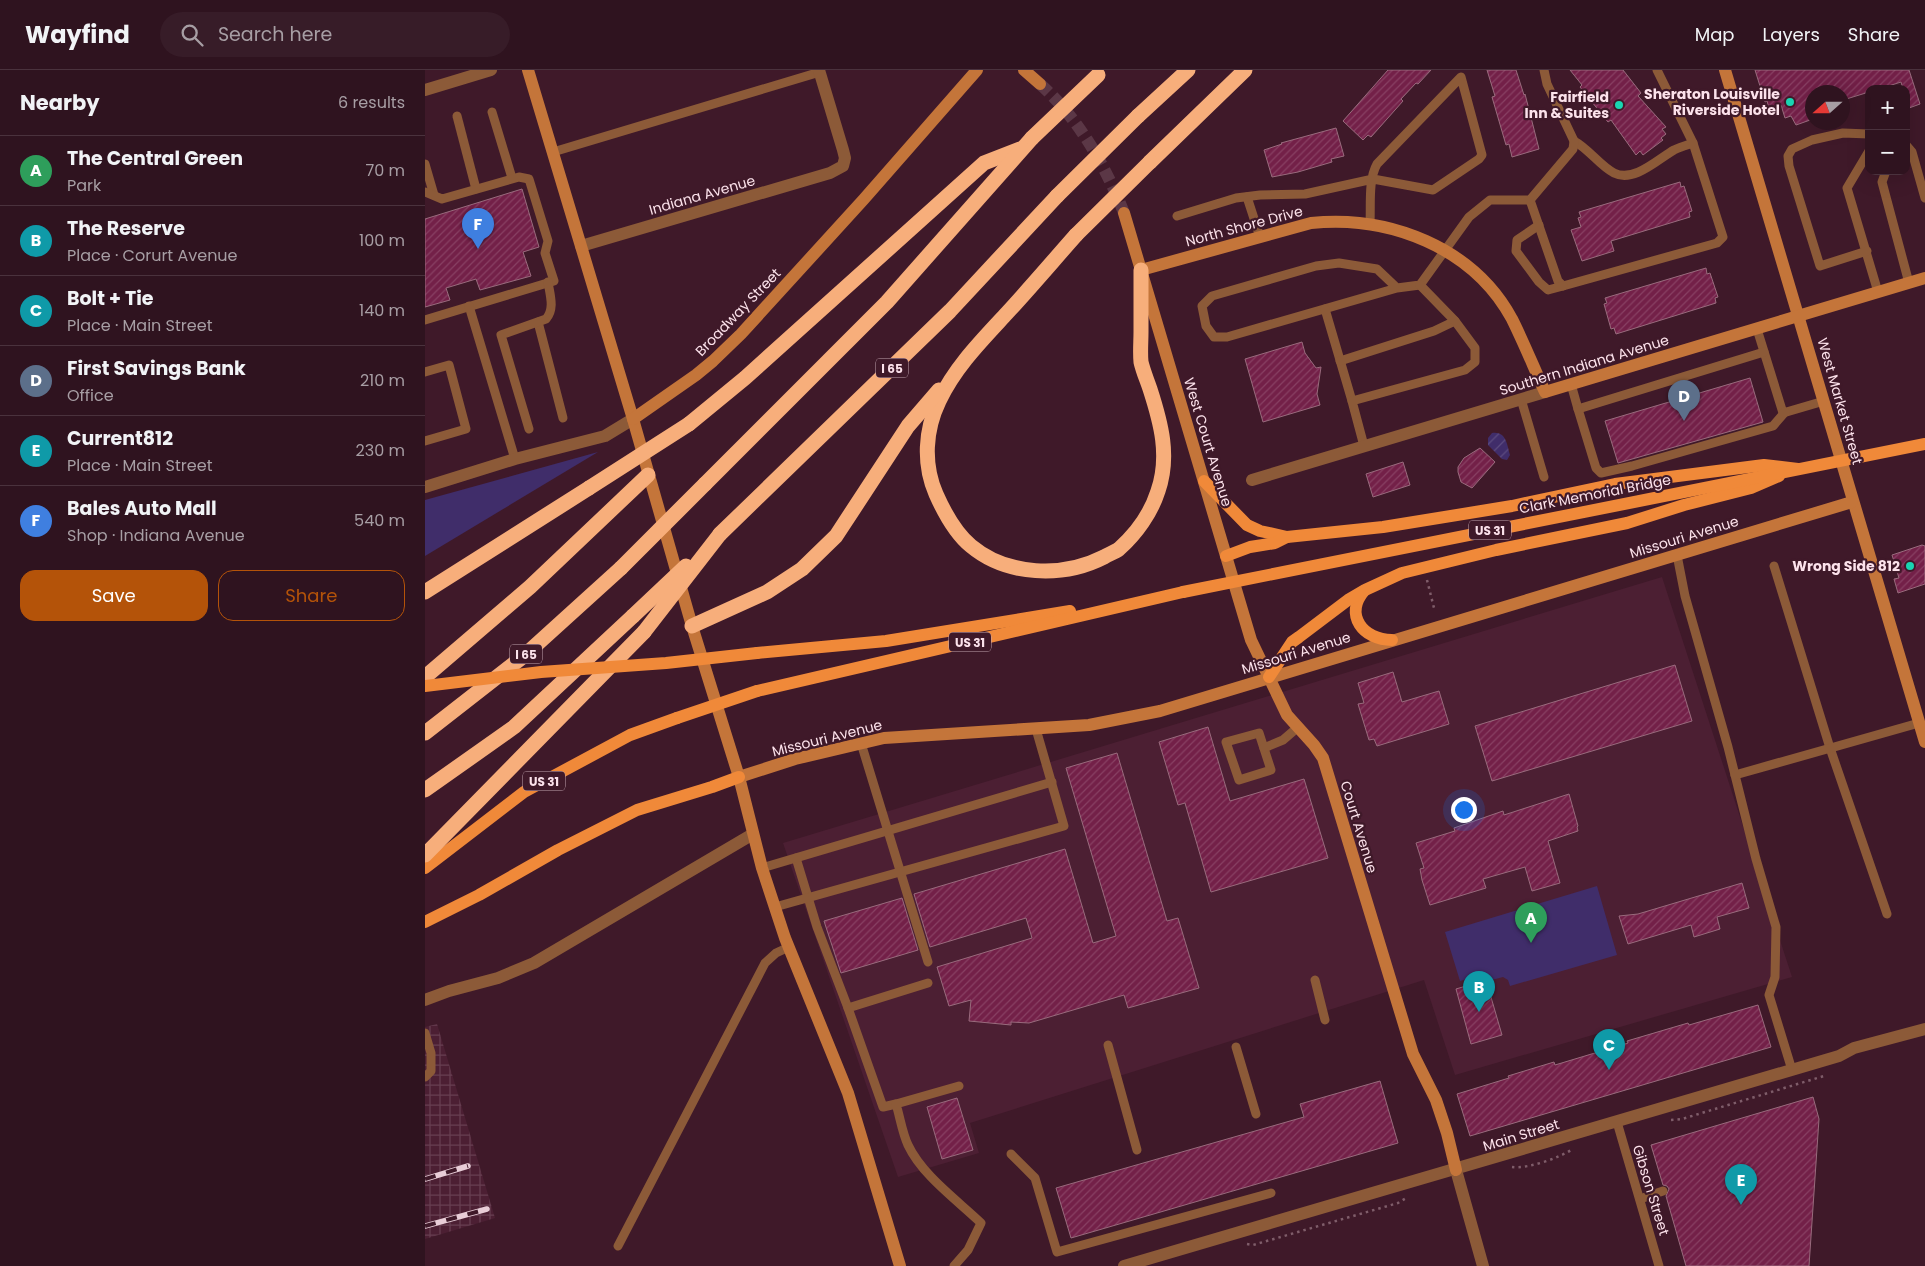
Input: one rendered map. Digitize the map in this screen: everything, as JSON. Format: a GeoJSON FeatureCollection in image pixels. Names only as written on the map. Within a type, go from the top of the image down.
{"type":"FeatureCollection","features":[{"type":"Feature","properties":{"kind":"highway","name":"I 65"},"geometry":{"type":"LineString","coordinates":[[425,790],[514,727],[720,534],[950,312],[1057,196],[1138,116],[1188,70]]}},
{"type":"Feature","properties":{"kind":"highway"},"geometry":{"type":"LineString","coordinates":[[692,626],[767,592],[802,569],[836,536],[872,484],[908,426],[979,343],[1077,235],[1245,70]]}},
{"type":"Feature","properties":{"kind":"highway","name":"I 65"},"geometry":{"type":"LineString","coordinates":[[425,733],[525,655],[621,568],[887,302],[1029,143],[1100,73]]}},
{"type":"Feature","properties":{"kind":"highway"},"geometry":{"type":"LineString","coordinates":[[425,592],[689,424],[752,372],[983,163],[1029,143]]}},
{"type":"Feature","properties":{"kind":"highway"},"geometry":{"type":"LineString","coordinates":[[979,343],[953,376],[938,403],[930,429],[927,460],[932,484],[941,506],[956,530],[971,546],[1002,563],[1018,569],[1043,571],[1071,570],[1095,562],[1117,550],[1138,530],[1152,506],[1163,474],[1162,434],[1141,362],[1141,270]]}},
{"type":"Feature","properties":{"kind":"highway"},"geometry":{"type":"LineString","coordinates":[[425,677],[530,587],[648,475]]}},
{"type":"Feature","properties":{"kind":"highway"},"geometry":{"type":"LineString","coordinates":[[425,855],[644,632],[720,534]]}},
{"type":"Feature","properties":{"kind":"main road","name":"Clark Memorial Bridge"},"geometry":{"type":"LineString","coordinates":[[1183,592],[1925,444]]}},
{"type":"Feature","properties":{"kind":"main road"},"geometry":{"type":"LineString","coordinates":[[1204,481],[1247,525],[1261,531],[1287,537],[1383,527],[1512,506],[1615,484],[1765,465],[1798,468]]}},
{"type":"Feature","properties":{"kind":"main road"},"geometry":{"type":"LineString","coordinates":[[1269,677],[1292,642],[1348,600],[1402,573],[1427,572],[1627,523],[1684,505],[1751,488],[1798,468]]}},
{"type":"Feature","properties":{"kind":"main road"},"geometry":{"type":"LineString","coordinates":[[1226,556],[1251,547],[1275,544],[1287,537]]}},
{"type":"Feature","properties":{"kind":"main road"},"geometry":{"type":"LineString","coordinates":[[1365,590],[1357,602],[1356,616],[1362,629],[1372,637],[1392,640]]}},
{"type":"Feature","properties":{"kind":"main road","name":"US 31"},"geometry":{"type":"LineString","coordinates":[[425,686],[541,672],[666,663],[886,641],[1183,592]]}},
{"type":"Feature","properties":{"kind":"main road","name":"US 31"},"geometry":{"type":"LineString","coordinates":[[425,868],[524,792],[630,735],[757,691],[1183,592]]}},
{"type":"Feature","properties":{"kind":"main road"},"geometry":{"type":"LineString","coordinates":[[425,922],[479,895],[558,850],[637,810],[739,777]]}},
{"type":"Feature","properties":{"kind":"street"},"geometry":{"type":"LineString","coordinates":[[425,90],[491,70]]}},
{"type":"Feature","properties":{"kind":"street"},"geometry":{"type":"LineString","coordinates":[[528,70],[633,419],[692,626],[739,777],[753,834],[775,907],[789,947],[848,1093],[900,1266]]}},
{"type":"Feature","properties":{"kind":"street","name":"Broadway Street"},"geometry":{"type":"LineString","coordinates":[[425,487],[515,459],[605,436],[696,375],[741,334],[864,199],[977,70]]}},
{"type":"Feature","properties":{"kind":"street"},"geometry":{"type":"LineString","coordinates":[[1024,70],[1040,84]]}},
{"type":"Feature","properties":{"kind":"street","name":"West Market Street"},"geometry":{"type":"LineString","coordinates":[[1725,70],[1849,484],[1852,502],[1925,742]]}},
{"type":"Feature","properties":{"kind":"street","name":"Indiana Avenue"},"geometry":{"type":"LineString","coordinates":[[581,246],[830,173],[843,166],[845,158],[819,71]]}},
{"type":"Feature","properties":{"kind":"street","name":"West Court Avenue"},"geometry":{"type":"LineString","coordinates":[[1124,213],[1251,640],[1269,677]]}},
{"type":"Feature","properties":{"kind":"street","name":"North Shore Drive"},"geometry":{"type":"LineString","coordinates":[[1141,270],[1311,224],[1347,221],[1383,226],[1418,237],[1445,251],[1478,276],[1502,304],[1511,319],[1545,392]]}},
{"type":"Feature","properties":{"kind":"street","name":"Southern Indiana Avenue"},"geometry":{"type":"LineString","coordinates":[[1252,480],[1925,278]]}},
{"type":"Feature","properties":{"kind":"street","name":"Missouri Avenue"},"geometry":{"type":"LineString","coordinates":[[739,777],[795,760],[884,738],[1089,726],[1160,711],[1852,502]]}},
{"type":"Feature","properties":{"kind":"street","name":"Court Avenue"},"geometry":{"type":"LineString","coordinates":[[1269,677],[1287,715],[1323,758],[1413,1054],[1436,1100],[1447,1132],[1456,1170]]}},
{"type":"Feature","properties":{"kind":"street"},"geometry":{"type":"LineString","coordinates":[[425,1000],[449,991],[498,978],[534,963],[753,834]]}},
{"type":"Feature","properties":{"kind":"street","name":"Main Street"},"geometry":{"type":"LineString","coordinates":[[1124,1266],[1793,1070],[1839,1056],[1854,1048],[1925,1028]]}},
{"type":"Feature","properties":{"kind":"street"},"geometry":{"type":"LineString","coordinates":[[1456,1170],[1483,1266]]}},
{"type":"Feature","properties":{"kind":"lane"},"geometry":{"type":"LineString","coordinates":[[1544,70],[1547,84],[1575,141],[1584,146],[1612,173],[1622,176],[1645,169],[1675,149],[1693,143]]}},
{"type":"Feature","properties":{"kind":"lane"},"geometry":{"type":"LineString","coordinates":[[1539,225],[1517,240],[1516,251],[1539,282],[1548,290],[1717,243],[1723,237],[1693,143],[1657,70]]}},
{"type":"Feature","properties":{"kind":"lane"},"geometry":{"type":"LineString","coordinates":[[553,152],[819,71]]}},
{"type":"Feature","properties":{"kind":"lane"},"geometry":{"type":"LineString","coordinates":[[1177,216],[1236,198],[1305,194],[1373,179],[1433,190],[1479,159],[1482,155],[1461,77],[1377,164],[1373,171],[1373,179],[1370,223]]}},
{"type":"Feature","properties":{"kind":"lane"},"geometry":{"type":"LineString","coordinates":[[492,112],[512,178]]}},
{"type":"Feature","properties":{"kind":"lane"},"geometry":{"type":"LineString","coordinates":[[457,116],[476,189]]}},
{"type":"Feature","properties":{"kind":"lane"},"geometry":{"type":"LineString","coordinates":[[1865,134],[1843,133],[1813,140],[1792,149],[1788,156],[1789,166],[1820,266],[1867,251]]}},
{"type":"Feature","properties":{"kind":"lane"},"geometry":{"type":"LineString","coordinates":[[1397,288],[1377,269],[1339,263],[1316,266],[1213,296],[1202,306],[1206,326],[1214,337],[1227,337],[1397,288],[1420,285],[1469,217],[1490,200],[1530,200],[1573,149],[1575,141]]}},
{"type":"Feature","properties":{"kind":"lane"},"geometry":{"type":"LineString","coordinates":[[1910,150],[1925,198]]}},
{"type":"Feature","properties":{"kind":"lane"},"geometry":{"type":"LineString","coordinates":[[1865,158],[1847,188],[1878,292]]}},
{"type":"Feature","properties":{"kind":"lane"},"geometry":{"type":"LineString","coordinates":[[425,164],[435,195]]}},
{"type":"Feature","properties":{"kind":"lane"},"geometry":{"type":"LineString","coordinates":[[1885,175],[1882,182],[1909,283]]}},
{"type":"Feature","properties":{"kind":"lane"},"geometry":{"type":"LineString","coordinates":[[425,192],[442,199],[512,178],[529,179],[548,241],[545,253],[554,281],[425,320]]}},
{"type":"Feature","properties":{"kind":"lane"},"geometry":{"type":"LineString","coordinates":[[1247,197],[1260,237]]}},
{"type":"Feature","properties":{"kind":"lane"},"geometry":{"type":"LineString","coordinates":[[1530,200],[1558,281],[1563,286]]}},
{"type":"Feature","properties":{"kind":"lane"},"geometry":{"type":"LineString","coordinates":[[529,429],[501,335],[546,319],[551,314],[548,282]]}},
{"type":"Feature","properties":{"kind":"lane"},"geometry":{"type":"LineString","coordinates":[[1352,401],[1465,370],[1475,362],[1475,348],[1455,321],[1420,285]]}},
{"type":"Feature","properties":{"kind":"lane"},"geometry":{"type":"LineString","coordinates":[[469,306],[515,459]]}},
{"type":"Feature","properties":{"kind":"lane"},"geometry":{"type":"LineString","coordinates":[[1325,309],[1364,446]]}},
{"type":"Feature","properties":{"kind":"lane"},"geometry":{"type":"LineString","coordinates":[[1340,361],[1433,331],[1455,321]]}},
{"type":"Feature","properties":{"kind":"lane"},"geometry":{"type":"LineString","coordinates":[[538,322],[563,418]]}},
{"type":"Feature","properties":{"kind":"lane"},"geometry":{"type":"LineString","coordinates":[[1757,329],[1783,412],[1785,412]]}},
{"type":"Feature","properties":{"kind":"lane"},"geometry":{"type":"LineString","coordinates":[[1578,409],[1764,352]]}},
{"type":"Feature","properties":{"kind":"lane"},"geometry":{"type":"LineString","coordinates":[[425,372],[449,364],[466,429],[425,441]]}},
{"type":"Feature","properties":{"kind":"lane"},"geometry":{"type":"LineString","coordinates":[[1571,384],[1596,468],[1601,473],[1773,426],[1785,412],[1824,401]]}},
{"type":"Feature","properties":{"kind":"lane"},"geometry":{"type":"LineString","coordinates":[[1521,399],[1544,477]]}},
{"type":"Feature","properties":{"kind":"lane"},"geometry":{"type":"LineString","coordinates":[[1677,555],[1685,596],[1735,775],[1756,859],[1777,927],[1775,977],[1769,995],[1793,1070]]}},
{"type":"Feature","properties":{"kind":"lane"},"geometry":{"type":"LineString","coordinates":[[1774,566],[1830,748],[1887,914]]}},
{"type":"Feature","properties":{"kind":"lane"},"geometry":{"type":"LineString","coordinates":[[1735,775],[1919,723]]}},
{"type":"Feature","properties":{"kind":"lane"},"geometry":{"type":"LineString","coordinates":[[1264,748],[1283,740],[1297,728]]}},
{"type":"Feature","properties":{"kind":"lane"},"geometry":{"type":"LineString","coordinates":[[775,907],[1064,826],[1036,729]]}},
{"type":"Feature","properties":{"kind":"lane"},"geometry":{"type":"LineString","coordinates":[[1259,732],[1264,748],[1271,770],[1239,780],[1226,742],[1259,732]]}},
{"type":"Feature","properties":{"kind":"lane"},"geometry":{"type":"LineString","coordinates":[[861,743],[927,962]]}},
{"type":"Feature","properties":{"kind":"lane"},"geometry":{"type":"LineString","coordinates":[[763,868],[1052,782]]}},
{"type":"Feature","properties":{"kind":"lane"},"geometry":{"type":"LineString","coordinates":[[797,858],[834,974],[883,1107],[959,1086]]}},
{"type":"Feature","properties":{"kind":"lane"},"geometry":{"type":"LineString","coordinates":[[618,1246],[765,963],[776,952],[789,947]]}},
{"type":"Feature","properties":{"kind":"lane"},"geometry":{"type":"LineString","coordinates":[[1315,980],[1325,1020]]}},
{"type":"Feature","properties":{"kind":"lane"},"geometry":{"type":"LineString","coordinates":[[848,1008],[927,983]]}},
{"type":"Feature","properties":{"kind":"lane"},"geometry":{"type":"LineString","coordinates":[[425,1033],[431,1053],[431,1071],[425,1077]]}},
{"type":"Feature","properties":{"kind":"lane"},"geometry":{"type":"LineString","coordinates":[[1108,1045],[1137,1150]]}},
{"type":"Feature","properties":{"kind":"lane"},"geometry":{"type":"LineString","coordinates":[[1236,1047],[1256,1114]]}},
{"type":"Feature","properties":{"kind":"lane"},"geometry":{"type":"LineString","coordinates":[[896,1104],[907,1144],[916,1158],[928,1173],[981,1222],[968,1250],[954,1266]]}},
{"type":"Feature","properties":{"kind":"lane","name":"Gibson Street"},"geometry":{"type":"LineString","coordinates":[[1617,1122],[1659,1266]]}},
{"type":"Feature","properties":{"kind":"lane"},"geometry":{"type":"LineString","coordinates":[[1011,1154],[1035,1178],[1057,1252],[1271,1192]]}},
{"type":"Feature","properties":{"kind":"lane"},"geometry":{"type":"LineString","coordinates":[[1640,1199],[1663,1192]]}},
{"type":"Feature","properties":{"kind":"path"},"geometry":{"type":"LineString","coordinates":[[1427,572],[1434,608]]}},
{"type":"Feature","properties":{"kind":"path"},"geometry":{"type":"LineString","coordinates":[[1668,1120],[1682,1119],[1824,1076]]}},
{"type":"Feature","properties":{"kind":"path"},"geometry":{"type":"LineString","coordinates":[[1267,1241],[1398,1203],[1411,1195]]}},
{"type":"Feature","properties":{"kind":"shaded area"},"geometry":{"type":"Polygon","coordinates":[[[1492,433],[1500,434],[1505,439],[1510,455],[1507,460],[1502,459],[1488,445],[1488,438],[1492,433]]]}},
{"type":"Feature","properties":{"kind":"shaded area"},"geometry":{"type":"Polygon","coordinates":[[[598,452],[425,556],[425,500],[598,452]]]}},
{"type":"Feature","properties":{"kind":"shaded area"},"geometry":{"type":"Polygon","coordinates":[[[1662,577],[1792,977],[1455,1075],[1424,980],[970,1123],[979,1153],[898,1177],[783,843],[1662,577]]]}},
{"type":"Feature","properties":{"kind":"shaded area"},"geometry":{"type":"Polygon","coordinates":[[[1597,886],[1617,955],[1510,986],[1508,980],[1503,977],[1488,981],[1485,974],[1460,981],[1445,932],[1597,886]]]}},
{"type":"Feature","properties":{"kind":"shaded area"},"geometry":{"type":"Polygon","coordinates":[[[437,1024],[495,1218],[425,1239],[425,1027],[437,1024]]]}},
{"type":"Feature","properties":{"kind":"building"},"geometry":{"type":"Polygon","coordinates":[[[1388,70],[1431,70],[1401,99],[1403,101],[1371,137],[1368,135],[1363,140],[1343,121],[1388,70]]]}},
{"type":"Feature","properties":{"kind":"building"},"geometry":{"type":"Polygon","coordinates":[[[1487,70],[1516,70],[1525,94],[1539,149],[1512,157],[1509,144],[1506,145],[1492,97],[1495,96],[1487,70]]]}},
{"type":"Feature","properties":{"kind":"building","name":"Fairfield Inn & Suites"},"geometry":{"type":"Polygon","coordinates":[[[1570,70],[1623,70],[1641,93],[1638,96],[1666,127],[1662,129],[1666,134],[1661,138],[1663,140],[1643,155],[1640,151],[1636,155],[1611,120],[1608,122],[1580,87],[1582,85],[1570,70]]]}},
{"type":"Feature","properties":{"kind":"building","name":"Sheraton Louisville Riverside Hotel"},"geometry":{"type":"Polygon","coordinates":[[[1755,70],[1909,70],[1920,104],[1910,108],[1910,85],[1902,85],[1901,82],[1892,85],[1865,85],[1865,93],[1850,98],[1850,85],[1805,85],[1805,122],[1796,125],[1791,116],[1785,118],[1781,105],[1769,108],[1767,101],[1765,102],[1755,70]]]}},
{"type":"Feature","properties":{"kind":"building"},"geometry":{"type":"Polygon","coordinates":[[[1336,128],[1344,156],[1331,159],[1332,162],[1298,172],[1272,177],[1264,150],[1281,143],[1336,128]]]}},
{"type":"Feature","properties":{"kind":"building"},"geometry":{"type":"Polygon","coordinates":[[[1680,182],[1681,187],[1684,186],[1692,211],[1689,212],[1690,217],[1611,241],[1614,251],[1582,261],[1571,230],[1581,227],[1578,218],[1581,217],[1579,212],[1680,182]]]}},
{"type":"Feature","properties":{"kind":"building"},"geometry":{"type":"Polygon","coordinates":[[[522,189],[539,247],[523,252],[531,276],[480,290],[476,279],[446,288],[450,300],[425,307],[425,219],[522,189]]]}},
{"type":"Feature","properties":{"kind":"building"},"geometry":{"type":"Polygon","coordinates":[[[1706,268],[1707,274],[1710,273],[1718,297],[1715,298],[1716,303],[1616,334],[1614,328],[1611,329],[1604,304],[1607,303],[1605,298],[1706,268]]]}},
{"type":"Feature","properties":{"kind":"building"},"geometry":{"type":"Polygon","coordinates":[[[1302,342],[1305,353],[1316,368],[1321,367],[1317,394],[1320,405],[1263,422],[1245,359],[1302,342]]]}},
{"type":"Feature","properties":{"kind":"building"},"geometry":{"type":"Polygon","coordinates":[[[1750,378],[1763,422],[1618,463],[1605,421],[1750,378]]]}},
{"type":"Feature","properties":{"kind":"building"},"geometry":{"type":"Polygon","coordinates":[[[1480,448],[1495,462],[1472,488],[1461,482],[1458,467],[1464,458],[1480,448]]]}},
{"type":"Feature","properties":{"kind":"building"},"geometry":{"type":"Polygon","coordinates":[[[1403,462],[1410,485],[1373,497],[1366,474],[1403,462]]]}},
{"type":"Feature","properties":{"kind":"building","name":"Wrong Side 812"},"geometry":{"type":"Polygon","coordinates":[[[1922,545],[1925,546],[1925,584],[1898,593],[1894,579],[1899,578],[1892,555],[1922,545]]]}},
{"type":"Feature","properties":{"kind":"building"},"geometry":{"type":"Polygon","coordinates":[[[1675,665],[1692,721],[1492,781],[1475,726],[1675,665]]]}},
{"type":"Feature","properties":{"kind":"building"},"geometry":{"type":"Polygon","coordinates":[[[1393,672],[1402,702],[1439,691],[1449,724],[1377,746],[1374,739],[1369,740],[1358,704],[1364,703],[1358,683],[1393,672]]]}},
{"type":"Feature","properties":{"kind":"building"},"geometry":{"type":"Polygon","coordinates":[[[1208,727],[1230,801],[1304,779],[1328,858],[1211,892],[1185,803],[1178,805],[1159,742],[1208,727]]]}},
{"type":"Feature","properties":{"kind":"building"},"geometry":{"type":"Polygon","coordinates":[[[1117,753],[1167,921],[1178,918],[1199,988],[1128,1008],[1124,995],[1029,1023],[1011,1022],[1011,1025],[969,1021],[971,1000],[949,1006],[937,967],[1032,938],[1026,918],[930,947],[914,894],[1065,849],[1093,943],[1116,936],[1066,768],[1117,753]]]}},
{"type":"Feature","properties":{"kind":"building"},"geometry":{"type":"Polygon","coordinates":[[[1569,794],[1578,831],[1548,841],[1560,883],[1532,891],[1525,867],[1483,879],[1486,888],[1430,905],[1420,869],[1424,868],[1416,843],[1455,831],[1454,828],[1503,811],[1504,815],[1569,794]]]}},
{"type":"Feature","properties":{"kind":"building"},"geometry":{"type":"Polygon","coordinates":[[[1742,883],[1749,908],[1717,917],[1720,929],[1694,937],[1691,925],[1628,944],[1619,916],[1638,914],[1742,883]]]}},
{"type":"Feature","properties":{"kind":"building"},"geometry":{"type":"Polygon","coordinates":[[[902,898],[918,950],[841,973],[824,921],[902,898]]]}},
{"type":"Feature","properties":{"kind":"building"},"geometry":{"type":"Polygon","coordinates":[[[1486,980],[1502,1035],[1471,1044],[1456,989],[1486,980]]]}},
{"type":"Feature","properties":{"kind":"building"},"geometry":{"type":"Polygon","coordinates":[[[1758,1005],[1771,1047],[1470,1136],[1457,1094],[1554,1062],[1555,1065],[1628,1043],[1627,1041],[1758,1005]]]}},
{"type":"Feature","properties":{"kind":"building"},"geometry":{"type":"Polygon","coordinates":[[[1380,1081],[1398,1143],[1071,1238],[1056,1188],[1304,1117],[1300,1104],[1380,1081]]]}},
{"type":"Feature","properties":{"kind":"building"},"geometry":{"type":"Polygon","coordinates":[[[1813,1097],[1819,1119],[1809,1266],[1686,1266],[1666,1196],[1669,1189],[1663,1185],[1651,1145],[1813,1097]]]}},
{"type":"Feature","properties":{"kind":"building"},"geometry":{"type":"Polygon","coordinates":[[[957,1098],[973,1150],[942,1159],[927,1107],[957,1098]]]}},
{"type":"Feature","properties":{"kind":"tunnel"},"geometry":{"type":"LineString","coordinates":[[1040,84],[1067,112],[1079,128],[1099,160],[1124,213]]}},
{"type":"Feature","properties":{"kind":"railway"},"geometry":{"type":"LineString","coordinates":[[425,1179],[468,1166]]}},
{"type":"Feature","properties":{"kind":"railway"},"geometry":{"type":"LineString","coordinates":[[425,1226],[487,1209]]}},
{"type":"Feature","properties":{"kind":"place","name":"Sheraton Louisville Riverside Hotel"},"geometry":{"type":"Point","coordinates":[1790,102]}},
{"type":"Feature","properties":{"kind":"place","name":"Fairfield Inn & Suites"},"geometry":{"type":"Point","coordinates":[1619,105]}},
{"type":"Feature","properties":{"kind":"place","name":"Bales Auto Mall"},"geometry":{"type":"Point","coordinates":[478,249]}},
{"type":"Feature","properties":{"kind":"place","name":"First Savings Bank"},"geometry":{"type":"Point","coordinates":[1684,421]}},
{"type":"Feature","properties":{"kind":"place","name":"Wrong Side 812"},"geometry":{"type":"Point","coordinates":[1910,566]}},
{"type":"Feature","properties":{"kind":"place","name":"The Central Green"},"geometry":{"type":"Point","coordinates":[1531,943]}},
{"type":"Feature","properties":{"kind":"place","name":"The Reserve"},"geometry":{"type":"Point","coordinates":[1479,1012]}},
{"type":"Feature","properties":{"kind":"place","name":"Bolt + Tie"},"geometry":{"type":"Point","coordinates":[1609,1070]}},
{"type":"Feature","properties":{"kind":"place","name":"Current812"},"geometry":{"type":"Point","coordinates":[1741,1205]}}]}
